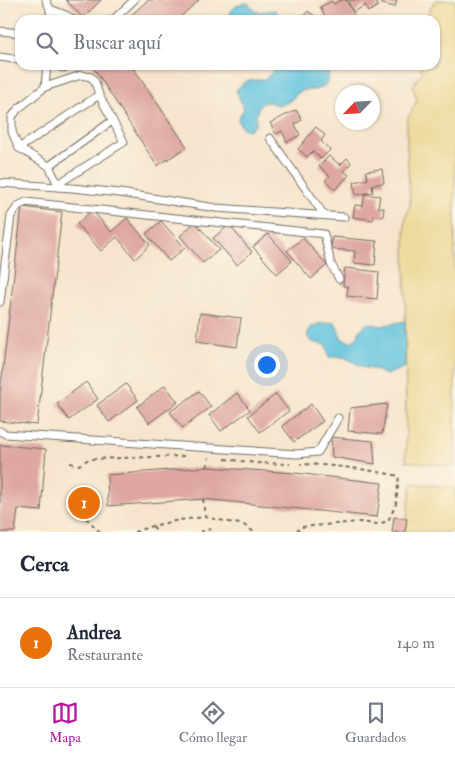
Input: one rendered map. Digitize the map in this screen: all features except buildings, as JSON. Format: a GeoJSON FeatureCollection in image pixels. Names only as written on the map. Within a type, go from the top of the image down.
{"type":"FeatureCollection","features":[{"type":"Feature","properties":{"kind":"lane"},"geometry":{"type":"LineString","coordinates":[[46,0],[50,9],[50,15]]}},
{"type":"Feature","properties":{"kind":"lane"},"geometry":{"type":"LineString","coordinates":[[118,15],[134,0]]}},
{"type":"Feature","properties":{"kind":"lane"},"geometry":{"type":"LineString","coordinates":[[50,9],[65,15]]}},
{"type":"Feature","properties":{"kind":"lane"},"geometry":{"type":"LineString","coordinates":[[0,31],[15,32]]}},
{"type":"Feature","properties":{"kind":"lane"},"geometry":{"type":"LineString","coordinates":[[0,57],[15,59]]}},
{"type":"Feature","properties":{"kind":"lane"},"geometry":{"type":"LineString","coordinates":[[45,87],[47,70]]}},
{"type":"Feature","properties":{"kind":"lane"},"geometry":{"type":"LineString","coordinates":[[81,75],[91,77],[124,142],[58,186],[49,166],[19,148],[12,132],[12,117],[18,109],[45,87],[81,75]]}},
{"type":"Feature","properties":{"kind":"lane"},"geometry":{"type":"LineString","coordinates":[[19,148],[99,95]]}},
{"type":"Feature","properties":{"kind":"lane"},"geometry":{"type":"LineString","coordinates":[[49,166],[112,121]]}},
{"type":"Feature","properties":{"kind":"lane"},"geometry":{"type":"LineString","coordinates":[[270,138],[324,215]]}},
{"type":"Feature","properties":{"kind":"lane"},"geometry":{"type":"LineString","coordinates":[[0,183],[58,186],[120,193],[216,208],[344,216]]}},
{"type":"Feature","properties":{"kind":"lane"},"geometry":{"type":"LineString","coordinates":[[0,300],[11,216],[18,206],[26,202],[324,234],[331,264],[339,279]]}},
{"type":"Feature","properties":{"kind":"lane"},"geometry":{"type":"LineString","coordinates":[[0,431],[6,434],[297,454],[318,452],[338,418]]}},
{"type":"Feature","properties":{"kind":"path"},"geometry":{"type":"LineString","coordinates":[[70,463],[79,465],[89,459],[189,456]]}},
{"type":"Feature","properties":{"kind":"path"},"geometry":{"type":"LineString","coordinates":[[204,457],[208,457],[208,467]]}},
{"type":"Feature","properties":{"kind":"path"},"geometry":{"type":"LineString","coordinates":[[218,458],[256,463],[315,464],[377,471],[399,476],[396,504],[388,521],[378,524],[358,522],[301,527],[296,532]]}},
{"type":"Feature","properties":{"kind":"path"},"geometry":{"type":"LineString","coordinates":[[203,499],[205,517]]}},
{"type":"Feature","properties":{"kind":"path"},"geometry":{"type":"LineString","coordinates":[[134,532],[180,520],[205,517],[244,525],[254,532]]}},
{"type":"Feature","properties":{"kind":"path"},"geometry":{"type":"LineString","coordinates":[[86,518],[100,532]]}},
{"type":"Feature","properties":{"kind":"path"},"geometry":{"type":"LineString","coordinates":[[152,526],[157,532]]}},
{"type":"Feature","properties":{"kind":"path"},"geometry":{"type":"LineString","coordinates":[[200,532],[210,529],[212,532]]}},
{"type":"Feature","properties":{"kind":"sand"},"geometry":{"type":"Polygon","coordinates":[[[435,0],[455,0],[455,467],[406,461],[405,220],[410,205],[407,120],[417,101],[413,86],[421,70],[440,70],[440,15],[428,15],[435,0]]]}},
{"type":"Feature","properties":{"kind":"sand"},"geometry":{"type":"Polygon","coordinates":[[[412,483],[455,488],[455,532],[405,532],[412,483]]]}},
{"type":"Feature","properties":{"kind":"water"},"geometry":{"type":"Polygon","coordinates":[[[248,3],[256,12],[275,10],[279,15],[229,15],[234,7],[248,3]]]}},
{"type":"Feature","properties":{"kind":"water"},"geometry":{"type":"Polygon","coordinates":[[[273,70],[327,70],[329,78],[328,82],[322,87],[301,91],[290,101],[283,104],[263,103],[257,111],[256,125],[248,130],[243,128],[238,118],[244,109],[236,90],[247,81],[265,79],[273,70]]]}},
{"type":"Feature","properties":{"kind":"water"},"geometry":{"type":"Polygon","coordinates":[[[405,321],[405,367],[386,375],[373,369],[365,368],[344,357],[329,357],[326,345],[312,342],[307,336],[310,328],[318,324],[335,322],[342,339],[351,342],[358,337],[359,331],[368,323],[381,326],[405,321]]]}},
{"type":"Feature","properties":{"kind":"place","name":"Andrea"},"geometry":{"type":"Point","coordinates":[84,503]}}]}
